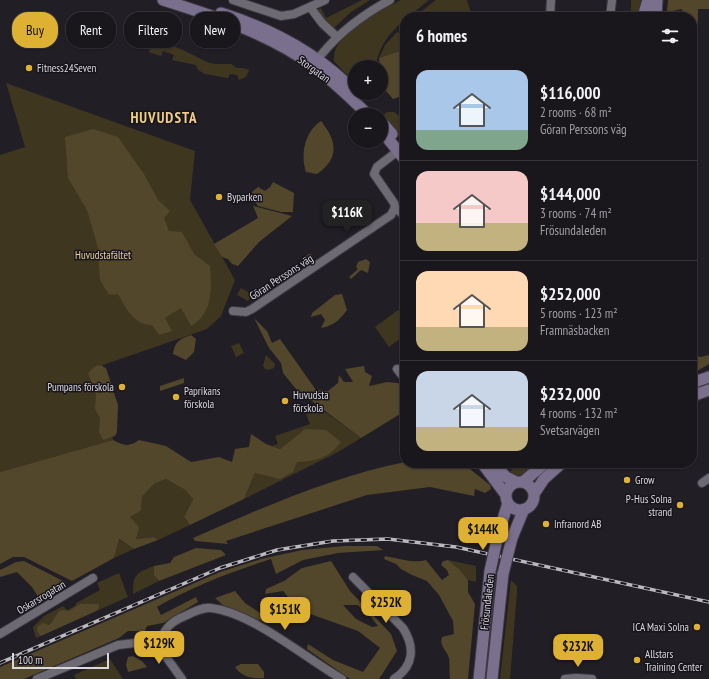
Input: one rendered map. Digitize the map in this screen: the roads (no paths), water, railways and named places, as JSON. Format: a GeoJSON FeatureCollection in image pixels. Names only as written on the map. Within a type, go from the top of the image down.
{"type":"FeatureCollection","features":[{"type":"Feature","properties":{"kind":"street","name":"Storgatan"},"geometry":{"type":"LineString","coordinates":[[163,0],[237,26],[336,74],[348,86]]}},
{"type":"Feature","properties":{"kind":"street","name":"Storgatan"},"geometry":{"type":"LineString","coordinates":[[181,0],[238,18],[270,32],[315,63],[361,108]]}},
{"type":"Feature","properties":{"kind":"street"},"geometry":{"type":"LineString","coordinates":[[233,0],[281,16],[294,14],[325,0]]}},
{"type":"Feature","properties":{"kind":"street"},"geometry":{"type":"LineString","coordinates":[[315,63],[337,37],[364,14],[390,0]]}},
{"type":"Feature","properties":{"kind":"street"},"geometry":{"type":"LineString","coordinates":[[550,12],[551,0]]}},
{"type":"Feature","properties":{"kind":"street"},"geometry":{"type":"LineString","coordinates":[[611,12],[612,0]]}},
{"type":"Feature","properties":{"kind":"street"},"geometry":{"type":"LineString","coordinates":[[645,12],[648,0]]}},
{"type":"Feature","properties":{"kind":"street"},"geometry":{"type":"LineString","coordinates":[[657,12],[658,0]]}},
{"type":"Feature","properties":{"kind":"street"},"geometry":{"type":"LineString","coordinates":[[310,7],[322,23],[337,37]]}},
{"type":"Feature","properties":{"kind":"street","name":"Storgatan"},"geometry":{"type":"LineString","coordinates":[[362,100],[369,108]]}},
{"type":"Feature","properties":{"kind":"street"},"geometry":{"type":"LineString","coordinates":[[388,130],[400,147]]}},
{"type":"Feature","properties":{"kind":"street"},"geometry":{"type":"LineString","coordinates":[[388,137],[400,148]]}},
{"type":"Feature","properties":{"kind":"street"},"geometry":{"type":"LineString","coordinates":[[400,151],[377,167],[374,174],[395,207],[400,212]]}},
{"type":"Feature","properties":{"kind":"street","name":"Göran Perssons väg"},"geometry":{"type":"LineString","coordinates":[[233,311],[246,312],[252,309],[359,238],[391,215],[395,207]]}},
{"type":"Feature","properties":{"kind":"street"},"geometry":{"type":"LineString","coordinates":[[397,369],[400,373]]}},
{"type":"Feature","properties":{"kind":"street"},"geometry":{"type":"LineString","coordinates":[[697,381],[709,377]]}},
{"type":"Feature","properties":{"kind":"street"},"geometry":{"type":"LineString","coordinates":[[697,394],[709,390]]}},
{"type":"Feature","properties":{"kind":"street"},"geometry":{"type":"LineString","coordinates":[[485,468],[515,509],[524,509],[532,503],[534,494],[544,479],[556,468]]}},
{"type":"Feature","properties":{"kind":"street"},"geometry":{"type":"LineString","coordinates":[[498,468],[506,477],[530,486],[534,494]]}},
{"type":"Feature","properties":{"kind":"street"},"geometry":{"type":"LineString","coordinates":[[507,499],[509,486],[520,482],[538,468]]}},
{"type":"Feature","properties":{"kind":"street"},"geometry":{"type":"LineString","coordinates":[[702,483],[709,478]]}},
{"type":"Feature","properties":{"kind":"street","name":"Frösundaleden"},"geometry":{"type":"LineString","coordinates":[[479,679],[490,572],[507,499]]}},
{"type":"Feature","properties":{"kind":"street","name":"Frösundaleden"},"geometry":{"type":"LineString","coordinates":[[492,679],[503,574],[512,538],[524,509]]}},
{"type":"Feature","properties":{"kind":"street"},"geometry":{"type":"LineString","coordinates":[[353,577],[403,628],[407,634],[410,647],[410,661],[405,670],[394,679]]}},
{"type":"Feature","properties":{"kind":"street","name":"Oskarsrogatan"},"geometry":{"type":"LineString","coordinates":[[0,634],[93,578]]}},
{"type":"Feature","properties":{"kind":"street"},"geometry":{"type":"LineString","coordinates":[[182,679],[164,654],[160,640],[167,626],[176,620],[210,608],[225,611],[257,625],[342,679]]}},
{"type":"Feature","properties":{"kind":"street"},"geometry":{"type":"LineString","coordinates":[[37,679],[118,645],[160,640]]}},
{"type":"Feature","properties":{"kind":"street"},"geometry":{"type":"LineString","coordinates":[[565,679],[592,679]]}},
{"type":"Feature","properties":{"kind":"railway"},"geometry":{"type":"LineString","coordinates":[[0,663],[220,568],[277,550],[333,541],[388,539],[456,547],[709,602]]}},
{"type":"Feature","properties":{"kind":"place","name":"Fitness24Seven"},"geometry":{"type":"Point","coordinates":[29,68]}},
{"type":"Feature","properties":{"kind":"place","name":"Byparken"},"geometry":{"type":"Point","coordinates":[219,197]}},
{"type":"Feature","properties":{"kind":"place","name":"Pumpans förskola"},"geometry":{"type":"Point","coordinates":[122,387]}},
{"type":"Feature","properties":{"kind":"place","name":"Paprikans förskola"},"geometry":{"type":"Point","coordinates":[176,397]}},
{"type":"Feature","properties":{"kind":"place","name":"Huvudsta förskola"},"geometry":{"type":"Point","coordinates":[285,401]}},
{"type":"Feature","properties":{"kind":"place","name":"Grow"},"geometry":{"type":"Point","coordinates":[627,480]}},
{"type":"Feature","properties":{"kind":"place","name":"P-Hus Solna strand"},"geometry":{"type":"Point","coordinates":[680,505]}},
{"type":"Feature","properties":{"kind":"place","name":"Infranord AB"},"geometry":{"type":"Point","coordinates":[546,524]}},
{"type":"Feature","properties":{"kind":"place","name":"ICA Maxi Solna"},"geometry":{"type":"Point","coordinates":[697,627]}},
{"type":"Feature","properties":{"kind":"place","name":"Allstars Training Center"},"geometry":{"type":"Point","coordinates":[637,660]}},
{"type":"Feature","properties":{"kind":"district","name":"HUVUDSTA"},"geometry":{"type":"Point","coordinates":[164,118]}},
{"type":"Feature","properties":{"kind":"park label","name":"Huvudstafältet"},"geometry":{"type":"Point","coordinates":[103,255]}}]}
